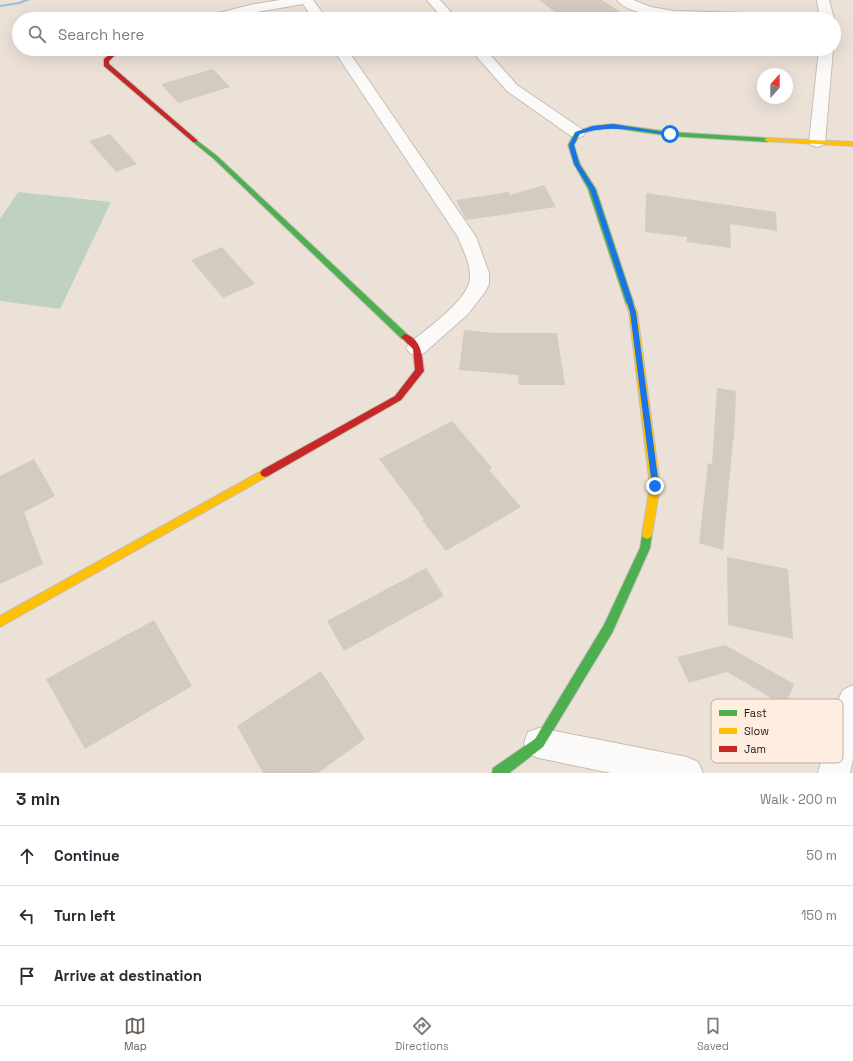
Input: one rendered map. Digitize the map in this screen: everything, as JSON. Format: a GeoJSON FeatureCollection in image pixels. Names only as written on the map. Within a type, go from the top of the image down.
{"type":"FeatureCollection","features":[{"type":"Feature","properties":{"kind":"street"},"geometry":{"type":"LineString","coordinates":[[239,12],[303,0]]}},
{"type":"Feature","properties":{"kind":"street"},"geometry":{"type":"LineString","coordinates":[[307,0],[315,12]]}},
{"type":"Feature","properties":{"kind":"street"},"geometry":{"type":"LineString","coordinates":[[433,0],[444,12]]}},
{"type":"Feature","properties":{"kind":"street"},"geometry":{"type":"LineString","coordinates":[[623,0],[631,5],[659,12]]}},
{"type":"Feature","properties":{"kind":"street"},"geometry":{"type":"LineString","coordinates":[[823,0],[826,12]]}},
{"type":"Feature","properties":{"kind":"street"},"geometry":{"type":"LineString","coordinates":[[0,622],[398,398],[420,371],[417,348],[215,157],[106,65],[106,60],[111,56]]}},
{"type":"Feature","properties":{"kind":"street"},"geometry":{"type":"LineString","coordinates":[[345,56],[467,237],[478,263],[479,284],[468,303],[417,348]]}},
{"type":"Feature","properties":{"kind":"street"},"geometry":{"type":"LineString","coordinates":[[483,56],[512,88],[577,133]]}},
{"type":"Feature","properties":{"kind":"street"},"geometry":{"type":"LineString","coordinates":[[817,142],[825,56]]}},
{"type":"Feature","properties":{"kind":"street"},"geometry":{"type":"LineString","coordinates":[[498,773],[539,743],[608,629],[645,548],[655,486],[633,312],[592,189],[576,164],[571,145],[577,133],[593,128],[613,126],[677,134],[758,140],[853,144]]}},
{"type":"Feature","properties":{"kind":"street"},"geometry":{"type":"LineString","coordinates":[[843,738],[853,700]]}},
{"type":"Feature","properties":{"kind":"street"},"geometry":{"type":"LineString","coordinates":[[539,743],[687,773]]}},
{"type":"Feature","properties":{"kind":"street"},"geometry":{"type":"LineString","coordinates":[[834,773],[837,763]]}},
{"type":"Feature","properties":{"kind":"green space"},"geometry":{"type":"Polygon","coordinates":[[[18,192],[111,202],[60,309],[0,301],[0,219],[18,192]]]}},
{"type":"Feature","properties":{"kind":"building"},"geometry":{"type":"Polygon","coordinates":[[[539,0],[602,0],[620,12],[555,12],[539,0]]]}},
{"type":"Feature","properties":{"kind":"building"},"geometry":{"type":"Polygon","coordinates":[[[213,69],[230,87],[178,103],[161,84],[213,69]]]}},
{"type":"Feature","properties":{"kind":"building"},"geometry":{"type":"Polygon","coordinates":[[[110,134],[137,164],[116,172],[89,141],[110,134]]]}},
{"type":"Feature","properties":{"kind":"building"},"geometry":{"type":"Polygon","coordinates":[[[544,185],[556,207],[466,220],[456,200],[509,192],[510,195],[544,185]]]}},
{"type":"Feature","properties":{"kind":"building"},"geometry":{"type":"Polygon","coordinates":[[[646,193],[776,212],[777,231],[730,224],[731,248],[687,242],[687,237],[645,232],[646,193]]]}},
{"type":"Feature","properties":{"kind":"building"},"geometry":{"type":"Polygon","coordinates":[[[222,247],[255,284],[223,298],[191,260],[222,247]]]}},
{"type":"Feature","properties":{"kind":"building"},"geometry":{"type":"Polygon","coordinates":[[[464,330],[495,333],[557,333],[565,385],[519,385],[518,375],[459,370],[464,330]]]}},
{"type":"Feature","properties":{"kind":"building"},"geometry":{"type":"Polygon","coordinates":[[[717,388],[736,391],[734,439],[723,550],[699,543],[708,463],[712,464],[717,388]]]}},
{"type":"Feature","properties":{"kind":"building"},"geometry":{"type":"Polygon","coordinates":[[[452,421],[492,468],[489,470],[521,507],[446,551],[379,459],[452,421]]]}},
{"type":"Feature","properties":{"kind":"building"},"geometry":{"type":"Polygon","coordinates":[[[34,459],[55,496],[24,512],[43,564],[0,584],[0,476],[34,459]]]}},
{"type":"Feature","properties":{"kind":"building"},"geometry":{"type":"Polygon","coordinates":[[[727,557],[788,569],[793,639],[728,625],[727,557]]]}},
{"type":"Feature","properties":{"kind":"building"},"geometry":{"type":"Polygon","coordinates":[[[426,568],[444,596],[344,651],[327,621],[426,568]]]}},
{"type":"Feature","properties":{"kind":"building"},"geometry":{"type":"Polygon","coordinates":[[[154,620],[192,686],[85,749],[46,679],[154,620]]]}},
{"type":"Feature","properties":{"kind":"building"},"geometry":{"type":"Polygon","coordinates":[[[725,645],[794,684],[788,699],[773,699],[727,672],[689,683],[677,657],[725,645]]]}},
{"type":"Feature","properties":{"kind":"building"},"geometry":{"type":"Polygon","coordinates":[[[321,671],[365,739],[318,773],[263,773],[237,726],[321,671]]]}},
{"type":"Feature","properties":{"kind":"waterway"},"geometry":{"type":"LineString","coordinates":[[0,6],[20,3],[28,0]]}},
{"type":"Feature","properties":{"kind":"traffic: fast"},"geometry":{"type":"LineString","coordinates":[[630,304],[592,189],[577,164],[571,145],[577,133],[593,128],[613,126],[670,134],[767,140]]}},
{"type":"Feature","properties":{"kind":"traffic: fast"},"geometry":{"type":"LineString","coordinates":[[195,141],[215,157],[405,337]]}},
{"type":"Feature","properties":{"kind":"traffic: fast"},"geometry":{"type":"LineString","coordinates":[[498,773],[539,743],[608,629],[645,548],[647,534]]}},
{"type":"Feature","properties":{"kind":"traffic: slow"},"geometry":{"type":"LineString","coordinates":[[767,140],[853,144]]}},
{"type":"Feature","properties":{"kind":"traffic: slow"},"geometry":{"type":"LineString","coordinates":[[630,304],[633,312],[655,486],[647,534]]}},
{"type":"Feature","properties":{"kind":"traffic: slow"},"geometry":{"type":"LineString","coordinates":[[0,622],[265,473]]}},
{"type":"Feature","properties":{"kind":"traffic: jam"},"geometry":{"type":"LineString","coordinates":[[111,56],[106,60],[106,65],[195,141]]}},
{"type":"Feature","properties":{"kind":"traffic: jam"},"geometry":{"type":"LineString","coordinates":[[265,473],[398,398],[420,371],[417,348],[405,337]]}},
{"type":"Feature","properties":{"kind":"route"},"geometry":{"type":"LineString","coordinates":[[655,486],[633,312],[592,189],[576,164],[571,145],[577,133],[593,128],[613,126],[670,134]]}}]}
